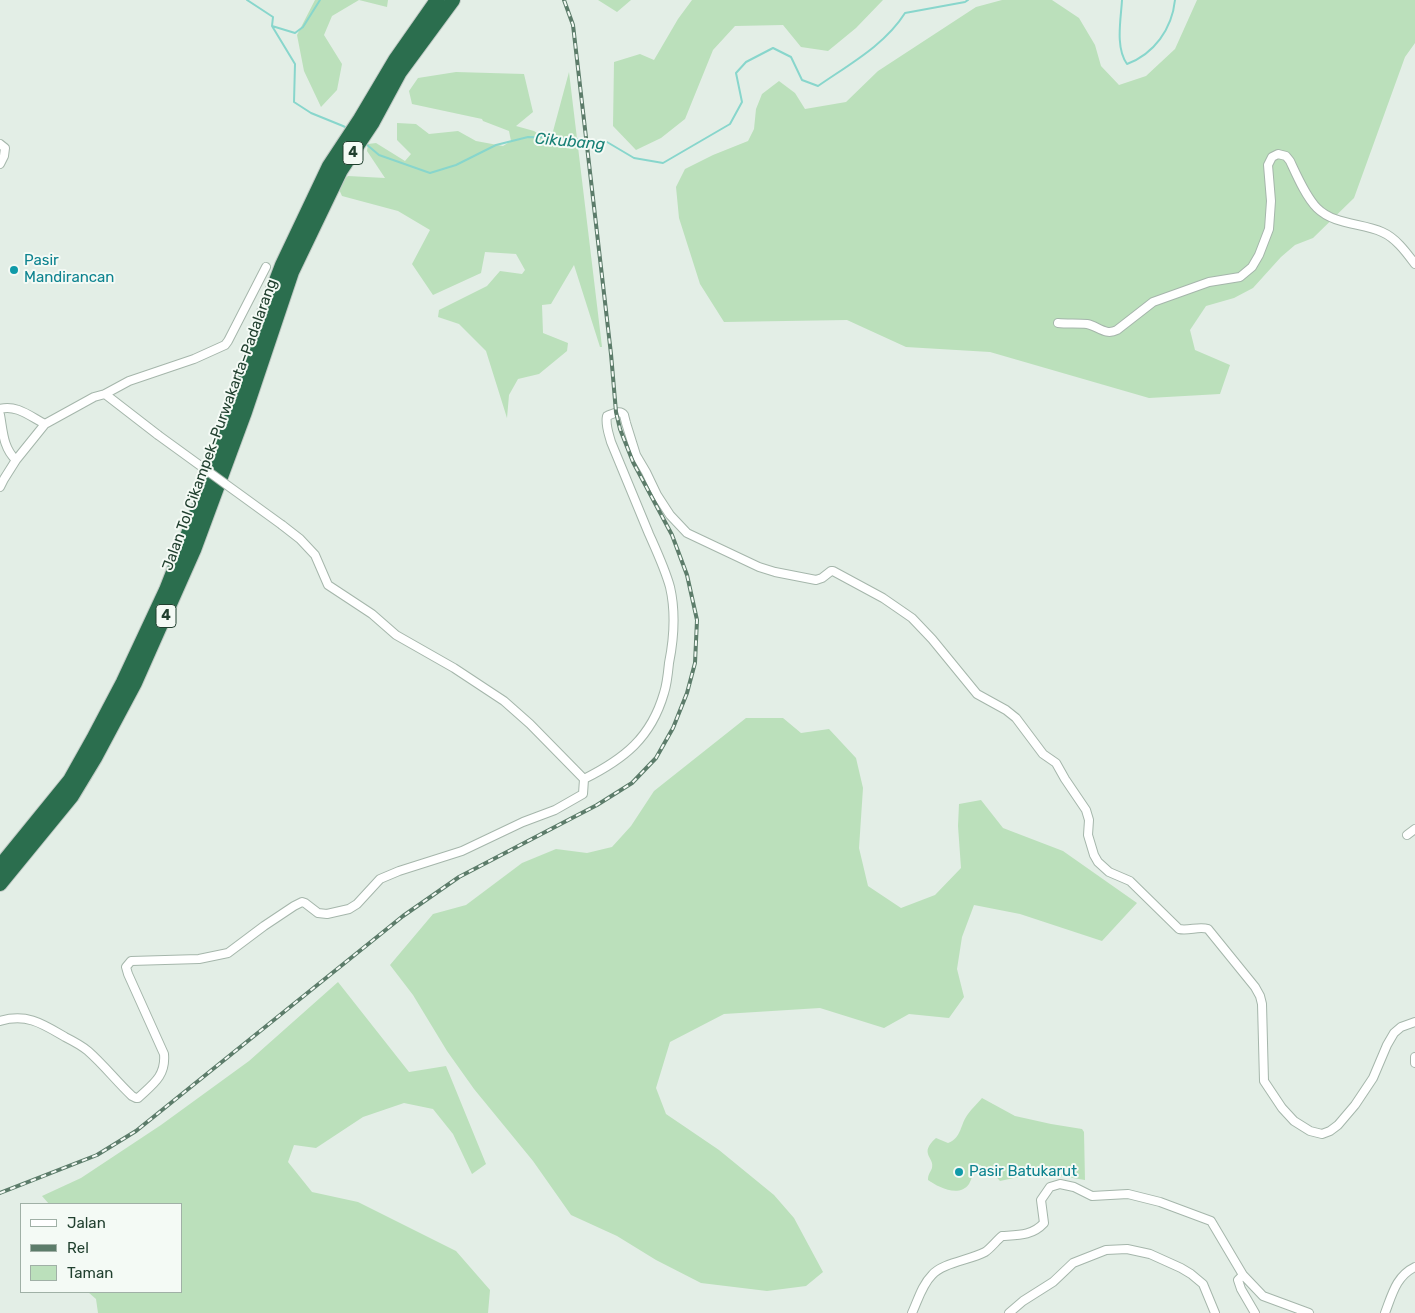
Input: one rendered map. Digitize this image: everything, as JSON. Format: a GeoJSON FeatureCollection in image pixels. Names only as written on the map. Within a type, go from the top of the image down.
{"type":"FeatureCollection","features":[{"type":"Feature","properties":{"kind":"highway","name":"Jalan Tol Cikampek–Purwakarta–Padalarang"},"geometry":{"type":"LineString","coordinates":[[0,884],[72,796],[135,684],[194,550],[245,412],[282,264],[329,166],[395,60],[437,0]]}},
{"type":"Feature","properties":{"kind":"highway","name":"Jalan Tol Cikampek–Purwakarta–Padalarang"},"geometry":{"type":"LineString","coordinates":[[0,866],[70,780],[93,740],[123,682],[166,590],[270,315],[342,170],[373,122],[400,72],[453,0]]}},
{"type":"Feature","properties":{"kind":"street"},"geometry":{"type":"LineString","coordinates":[[0,144],[5,148],[0,164]]}},
{"type":"Feature","properties":{"kind":"street"},"geometry":{"type":"LineString","coordinates":[[1058,323],[1087,324],[1106,332],[1112,332],[1153,302],[1209,282],[1234,278],[1244,274],[1254,265],[1268,235],[1271,201],[1268,165],[1272,157],[1278,154],[1286,156],[1290,161],[1310,200],[1318,209],[1337,220],[1385,233],[1404,249],[1415,264]]}},
{"type":"Feature","properties":{"kind":"street"},"geometry":{"type":"LineString","coordinates":[[0,487],[16,460],[45,424],[94,397],[105,394],[129,381],[194,359],[225,345],[266,267]]}},
{"type":"Feature","properties":{"kind":"street"},"geometry":{"type":"LineString","coordinates":[[0,1021],[25,1018],[42,1023],[88,1051],[132,1096],[138,1098],[160,1076],[164,1066],[164,1054],[128,974],[126,967],[131,961],[199,959],[228,953],[264,926],[302,902],[318,913],[327,914],[349,909],[357,904],[380,879],[462,851],[523,822],[555,810],[583,794],[584,779],[530,724],[504,701],[454,668],[396,635],[372,614],[328,586],[315,556],[300,539],[105,394]]}},
{"type":"Feature","properties":{"kind":"street"},"geometry":{"type":"LineString","coordinates":[[0,410],[13,408],[45,424]]}},
{"type":"Feature","properties":{"kind":"street"},"geometry":{"type":"LineString","coordinates":[[584,779],[607,767],[627,752],[638,742],[652,723],[664,693],[673,644],[673,604],[666,576],[611,442],[608,429],[607,416],[620,412],[624,415],[636,455],[657,495],[670,514],[687,533],[759,567],[776,572],[816,580],[833,570],[883,598],[916,622],[978,694],[1016,718],[1043,754],[1056,763],[1086,810],[1089,820],[1088,836],[1094,855],[1101,865],[1109,872],[1130,881],[1179,929],[1208,929],[1255,987],[1262,1004],[1264,1081],[1282,1108],[1296,1122],[1310,1131],[1322,1134],[1338,1125],[1355,1105],[1373,1078],[1394,1033],[1401,1027],[1415,1022]]}},
{"type":"Feature","properties":{"kind":"street"},"geometry":{"type":"LineString","coordinates":[[0,415],[5,442],[9,453],[16,460]]}},
{"type":"Feature","properties":{"kind":"street"},"geometry":{"type":"LineString","coordinates":[[1407,834],[1415,829]]}},
{"type":"Feature","properties":{"kind":"street"},"geometry":{"type":"LineString","coordinates":[[1415,1057],[1415,1063]]}},
{"type":"Feature","properties":{"kind":"street"},"geometry":{"type":"LineString","coordinates":[[912,1313],[924,1287],[938,1269],[987,1251],[1002,1236],[1036,1231],[1044,1223],[1042,1200],[1050,1187],[1060,1184],[1074,1186],[1092,1196],[1128,1194],[1160,1202],[1211,1221],[1243,1275],[1263,1296],[1309,1313]]}},
{"type":"Feature","properties":{"kind":"street"},"geometry":{"type":"LineString","coordinates":[[1009,1313],[1023,1301],[1053,1282],[1074,1263],[1106,1250],[1127,1249],[1150,1254],[1191,1274],[1203,1284],[1215,1313]]}},
{"type":"Feature","properties":{"kind":"street"},"geometry":{"type":"LineString","coordinates":[[1385,1313],[1400,1279],[1415,1267]]}},
{"type":"Feature","properties":{"kind":"street"},"geometry":{"type":"LineString","coordinates":[[1243,1275],[1238,1280],[1255,1313]]}},
{"type":"Feature","properties":{"kind":"green space"},"geometry":{"type":"Polygon","coordinates":[[[315,0],[359,0],[332,16],[324,35],[342,64],[337,90],[321,107],[304,71],[297,35],[315,0]]]}},
{"type":"Feature","properties":{"kind":"green space"},"geometry":{"type":"Polygon","coordinates":[[[359,0],[388,0],[387,7],[359,0]]]}},
{"type":"Feature","properties":{"kind":"green space"},"geometry":{"type":"Polygon","coordinates":[[[598,0],[631,0],[617,12],[598,0]]]}},
{"type":"Feature","properties":{"kind":"green space"},"geometry":{"type":"Polygon","coordinates":[[[692,0],[883,0],[856,28],[828,51],[801,47],[783,25],[735,26],[713,50],[685,119],[661,138],[636,150],[613,126],[614,62],[640,54],[654,60],[678,19],[692,0]]]}},
{"type":"Feature","properties":{"kind":"green space"},"geometry":{"type":"Polygon","coordinates":[[[1002,0],[1052,0],[1079,18],[1095,45],[1101,66],[1119,85],[1146,76],[1175,49],[1197,0],[1415,0],[1415,43],[1405,57],[1354,198],[1313,238],[1295,245],[1281,257],[1253,288],[1234,298],[1206,306],[1190,330],[1195,350],[1230,365],[1220,394],[1149,398],[990,352],[906,347],[847,320],[724,322],[700,284],[679,218],[676,187],[685,169],[748,141],[754,129],[756,109],[762,94],[779,81],[795,93],[805,109],[846,102],[878,71],[976,7],[1002,0]]]}},
{"type":"Feature","properties":{"kind":"green space"},"geometry":{"type":"Polygon","coordinates":[[[456,72],[524,74],[533,112],[516,126],[534,131],[543,137],[552,135],[569,72],[602,347],[600,347],[574,265],[551,304],[542,305],[543,333],[568,343],[567,351],[539,374],[518,379],[509,395],[507,418],[486,351],[459,324],[438,317],[439,310],[487,286],[500,271],[522,274],[525,270],[516,254],[485,252],[481,273],[433,295],[412,264],[430,230],[398,211],[342,196],[337,185],[348,176],[385,178],[367,151],[368,144],[376,143],[405,161],[411,154],[397,140],[397,123],[416,124],[429,134],[458,131],[476,141],[503,146],[511,141],[509,131],[482,119],[412,104],[409,91],[418,78],[456,72]]]}},
{"type":"Feature","properties":{"kind":"green space"},"geometry":{"type":"Polygon","coordinates":[[[746,718],[783,718],[801,733],[829,729],[856,758],[863,788],[859,848],[868,886],[901,908],[935,895],[961,868],[958,826],[959,804],[981,800],[1003,828],[1063,851],[1137,903],[1102,941],[1020,914],[974,905],[962,937],[957,969],[964,997],[949,1018],[909,1014],[884,1028],[820,1008],[724,1014],[670,1042],[656,1088],[666,1114],[719,1150],[774,1195],[794,1218],[823,1272],[806,1286],[767,1291],[701,1283],[656,1260],[617,1236],[571,1215],[533,1161],[474,1089],[447,1051],[413,995],[390,965],[433,914],[466,905],[522,863],[556,849],[587,853],[612,847],[631,826],[654,791],[746,718]]]}},
{"type":"Feature","properties":{"kind":"green space"},"geometry":{"type":"Polygon","coordinates":[[[338,982],[409,1072],[446,1066],[486,1164],[472,1174],[453,1134],[433,1109],[404,1103],[363,1117],[316,1148],[294,1145],[288,1162],[312,1192],[358,1202],[456,1251],[490,1290],[488,1313],[98,1313],[96,1299],[89,1293],[182,1293],[182,1203],[48,1203],[42,1196],[81,1178],[161,1125],[249,1061],[338,982]]]}},
{"type":"Feature","properties":{"kind":"green space"},"geometry":{"type":"Polygon","coordinates":[[[982,1098],[1015,1116],[1082,1129],[1084,1132],[1085,1180],[1048,1174],[1023,1176],[1000,1181],[991,1171],[980,1165],[974,1167],[969,1184],[960,1190],[948,1190],[928,1180],[932,1168],[928,1155],[928,1148],[931,1143],[936,1138],[948,1143],[953,1141],[965,1118],[982,1098]]]}},
{"type":"Feature","properties":{"kind":"waterway","name":"Cikubang"},"geometry":{"type":"LineString","coordinates":[[247,0],[273,17],[272,26],[295,64],[294,102],[311,113],[347,128]]}},
{"type":"Feature","properties":{"kind":"waterway"},"geometry":{"type":"LineString","coordinates":[[272,26],[295,33],[303,27],[320,0]]}},
{"type":"Feature","properties":{"kind":"waterway","name":"Cikubang"},"geometry":{"type":"LineString","coordinates":[[366,144],[379,155],[430,173],[456,165],[496,145],[528,137],[568,138],[607,142],[634,158],[663,163],[730,124],[742,102],[736,73],[746,62],[773,48],[791,57],[802,80],[818,86],[877,45],[905,13],[968,0]]}},
{"type":"Feature","properties":{"kind":"waterway","name":"Cikubang"},"geometry":{"type":"LineString","coordinates":[[1122,0],[1120,41],[1123,57],[1127,64],[1145,54],[1160,39],[1170,21],[1175,0]]}},
{"type":"Feature","properties":{"kind":"railway"},"geometry":{"type":"LineString","coordinates":[[0,1193],[97,1155],[136,1131],[403,916],[459,877],[597,805],[632,783],[656,758],[673,728],[687,693],[695,663],[697,620],[687,575],[672,535],[633,462],[620,429],[616,412],[573,25],[564,0]]}},
{"type":"Feature","properties":{"kind":"place","name":"Pasir Mandirancan"},"geometry":{"type":"Point","coordinates":[14,270]}},
{"type":"Feature","properties":{"kind":"place","name":"Pasir Batukarut"},"geometry":{"type":"Point","coordinates":[959,1172]}}]}
